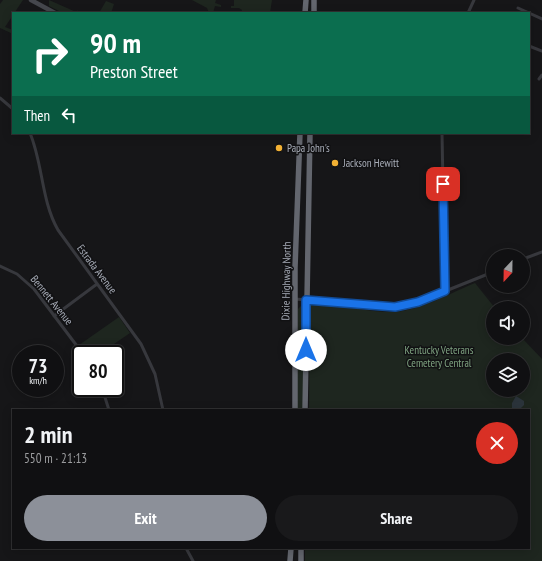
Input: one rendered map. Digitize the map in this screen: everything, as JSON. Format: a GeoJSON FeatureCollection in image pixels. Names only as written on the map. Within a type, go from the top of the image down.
{"type":"FeatureCollection","features":[{"type":"Feature","properties":{"kind":"highway"},"geometry":{"type":"LineString","coordinates":[[305,12],[306,0]]}},
{"type":"Feature","properties":{"kind":"highway"},"geometry":{"type":"LineString","coordinates":[[314,0],[314,12]]}},
{"type":"Feature","properties":{"kind":"highway","name":"Dixie Highway North"},"geometry":{"type":"LineString","coordinates":[[295,409],[295,299],[300,134]]}},
{"type":"Feature","properties":{"kind":"highway","name":"Dixie Highway North"},"geometry":{"type":"LineString","coordinates":[[305,409],[310,134]]}},
{"type":"Feature","properties":{"kind":"highway"},"geometry":{"type":"LineString","coordinates":[[290,561],[291,549]]}},
{"type":"Feature","properties":{"kind":"highway"},"geometry":{"type":"LineString","coordinates":[[301,549],[301,561]]}},
{"type":"Feature","properties":{"kind":"main road"},"geometry":{"type":"LineString","coordinates":[[31,0],[53,12]]}},
{"type":"Feature","properties":{"kind":"street"},"geometry":{"type":"LineString","coordinates":[[468,12],[474,0]]}},
{"type":"Feature","properties":{"kind":"street"},"geometry":{"type":"LineString","coordinates":[[518,8],[527,12]]}},
{"type":"Feature","properties":{"kind":"street"},"geometry":{"type":"LineString","coordinates":[[530,14],[542,19]]}},
{"type":"Feature","properties":{"kind":"street"},"geometry":{"type":"LineString","coordinates":[[530,46],[542,50]]}},
{"type":"Feature","properties":{"kind":"street"},"geometry":{"type":"LineString","coordinates":[[539,79],[542,75]]}},
{"type":"Feature","properties":{"kind":"street"},"geometry":{"type":"LineString","coordinates":[[0,98],[12,108]]}},
{"type":"Feature","properties":{"kind":"street","name":"Estrada Avenue"},"geometry":{"type":"LineString","coordinates":[[30,134],[51,218],[144,350],[155,374],[163,409]]}},
{"type":"Feature","properties":{"kind":"street"},"geometry":{"type":"LineString","coordinates":[[442,134],[445,291]]}},
{"type":"Feature","properties":{"kind":"street"},"geometry":{"type":"LineString","coordinates":[[530,257],[542,252]]}},
{"type":"Feature","properties":{"kind":"street","name":"Bennett Avenue"},"geometry":{"type":"LineString","coordinates":[[0,266],[17,274],[29,284],[76,345]]}},
{"type":"Feature","properties":{"kind":"street"},"geometry":{"type":"LineString","coordinates":[[295,299],[395,307],[418,302],[486,275]]}},
{"type":"Feature","properties":{"kind":"street"},"geometry":{"type":"LineString","coordinates":[[54,316],[97,284]]}},
{"type":"Feature","properties":{"kind":"street"},"geometry":{"type":"LineString","coordinates":[[105,397],[109,409]]}},
{"type":"Feature","properties":{"kind":"street"},"geometry":{"type":"LineString","coordinates":[[187,549],[193,561]]}},
{"type":"Feature","properties":{"kind":"green space"},"geometry":{"type":"Polygon","coordinates":[[[3,0],[23,0],[15,12],[12,12],[12,16],[5,27],[12,30],[12,34],[0,28],[0,4],[3,0]]]}},
{"type":"Feature","properties":{"kind":"green space"},"geometry":{"type":"Polygon","coordinates":[[[49,0],[76,12],[61,12],[49,6],[49,0]]]}},
{"type":"Feature","properties":{"kind":"green space"},"geometry":{"type":"Polygon","coordinates":[[[192,0],[216,0],[215,3],[221,5],[221,7],[215,6],[213,12],[209,12],[207,8],[192,0]]]}},
{"type":"Feature","properties":{"kind":"green space"},"geometry":{"type":"Polygon","coordinates":[[[234,0],[272,0],[270,12],[241,12],[242,10],[239,8],[231,8],[231,6],[234,6],[234,0]]]}},
{"type":"Feature","properties":{"kind":"green space"},"geometry":{"type":"Polygon","coordinates":[[[106,1],[114,4],[111,12],[100,12],[106,1]]]}},
{"type":"Feature","properties":{"kind":"green space","name":"Kentucky Veterans Cemetery Central"},"geometry":{"type":"Polygon","coordinates":[[[475,283],[489,301],[486,301],[486,345],[529,345],[542,359],[542,561],[305,561],[305,549],[530,549],[530,409],[309,409],[310,305],[393,312],[412,309],[475,283]]]}},
{"type":"Feature","properties":{"kind":"green space"},"geometry":{"type":"Polygon","coordinates":[[[302,305],[303,409],[297,409],[298,309],[302,305]]]}},
{"type":"Feature","properties":{"kind":"green space"},"geometry":{"type":"Polygon","coordinates":[[[119,317],[130,333],[114,345],[79,345],[119,317]]]}},
{"type":"Feature","properties":{"kind":"shaded area"},"geometry":{"type":"Polygon","coordinates":[[[515,397],[524,401],[524,405],[520,409],[512,408],[512,403],[515,397]]]}},
{"type":"Feature","properties":{"kind":"place","name":"Papa John's"},"geometry":{"type":"Point","coordinates":[279,148]}},
{"type":"Feature","properties":{"kind":"place","name":"Jackson Hewitt"},"geometry":{"type":"Point","coordinates":[335,163]}},
{"type":"Feature","properties":{"kind":"route"},"geometry":{"type":"LineString","coordinates":[[306,350],[306,300],[401,307],[445,291],[442,196],[443,184]]}}]}
